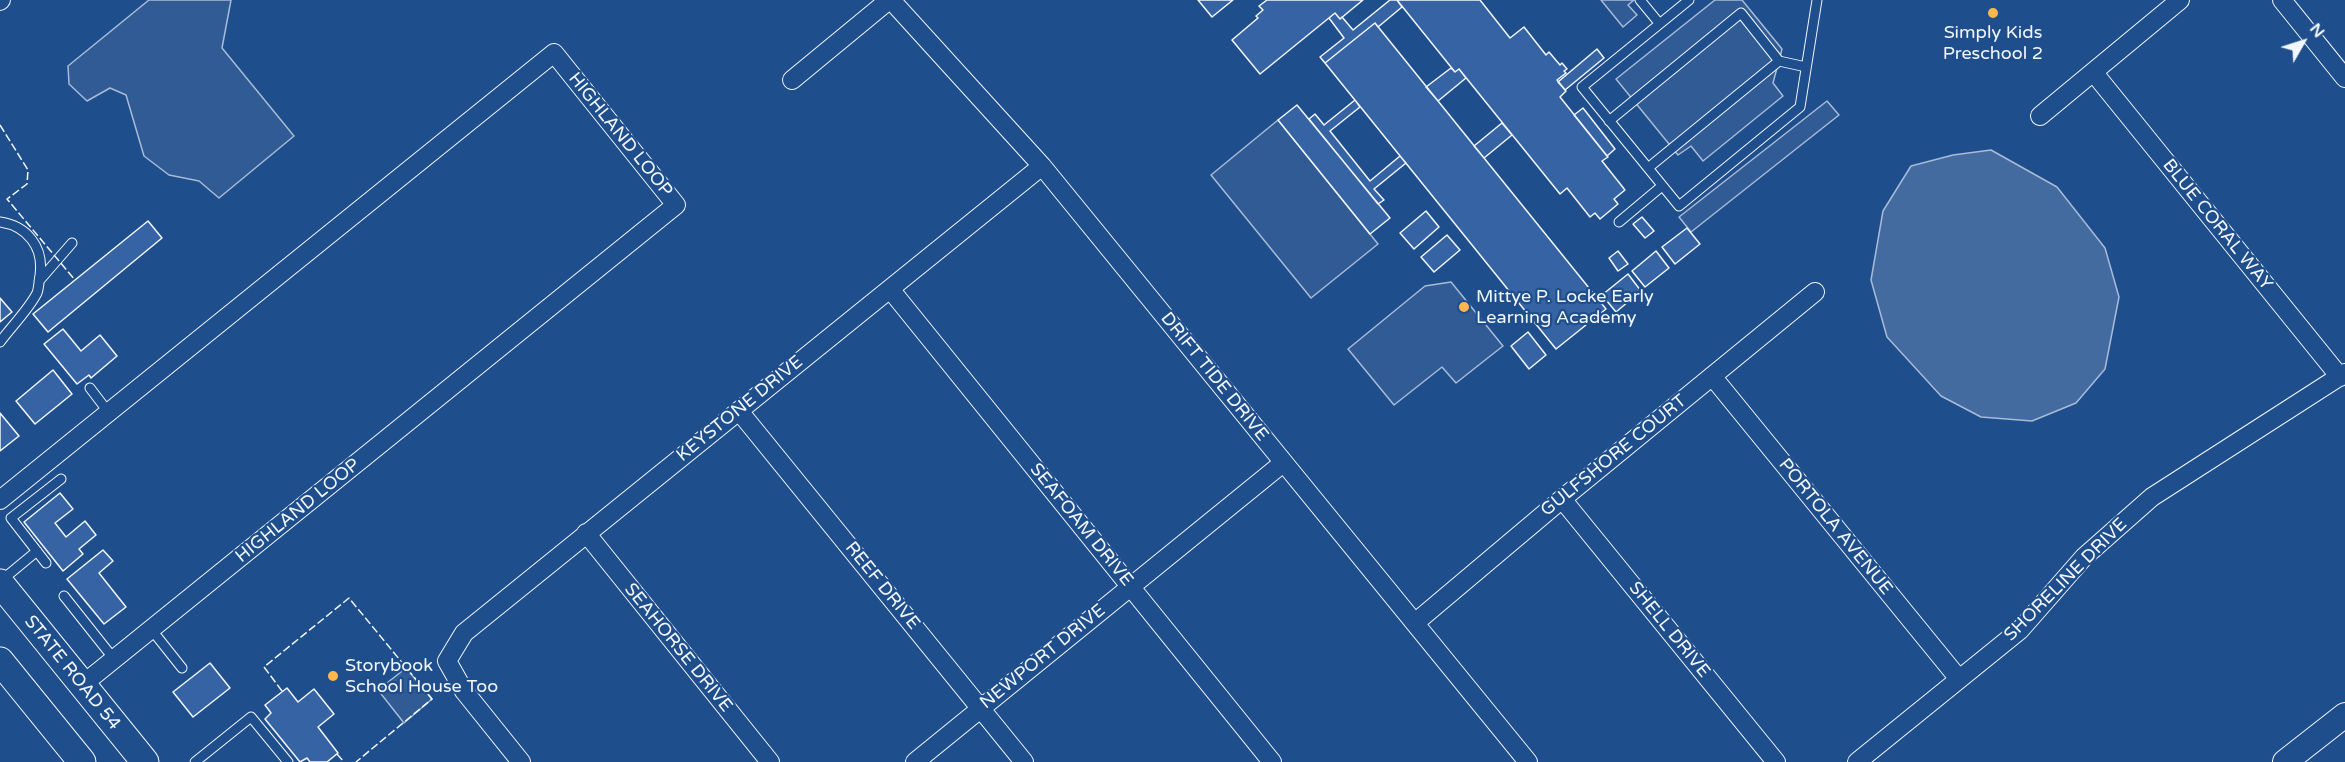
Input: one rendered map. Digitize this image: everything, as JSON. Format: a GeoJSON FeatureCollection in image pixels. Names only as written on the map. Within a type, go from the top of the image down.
{"type":"FeatureCollection","features":[{"type":"Feature","properties":{"kind":"main road","name":"STATE ROAD 54"},"geometry":{"type":"LineString","coordinates":[[0,582],[145,762]]}},
{"type":"Feature","properties":{"kind":"main road"},"geometry":{"type":"LineString","coordinates":[[0,661],[82,762]]}},
{"type":"Feature","properties":{"kind":"main road"},"geometry":{"type":"LineString","coordinates":[[2285,762],[2343,721]]}},
{"type":"Feature","properties":{"kind":"street"},"geometry":{"type":"LineString","coordinates":[[792,80],[890,0]]}},
{"type":"Feature","properties":{"kind":"street","name":"DRIFT TIDE DRIVE"},"geometry":{"type":"LineString","coordinates":[[890,0],[1042,166],[1528,762]]}},
{"type":"Feature","properties":{"kind":"street"},"geometry":{"type":"LineString","coordinates":[[2040,117],[2180,0]]}},
{"type":"Feature","properties":{"kind":"street"},"geometry":{"type":"LineString","coordinates":[[2282,0],[2345,78]]}},
{"type":"Feature","properties":{"kind":"street","name":"HIGHLAND LOOP"},"geometry":{"type":"LineString","coordinates":[[0,500],[554,53],[676,205],[82,685]]}},
{"type":"Feature","properties":{"kind":"street","name":"BLUE CORAL WAY"},"geometry":{"type":"LineString","coordinates":[[2094,73],[2343,375]]}},
{"type":"Feature","properties":{"kind":"street","name":"KEYSTONE DRIVE"},"geometry":{"type":"LineString","coordinates":[[521,762],[464,691],[447,661],[464,633],[1042,166]]}},
{"type":"Feature","properties":{"kind":"street","name":"SEAFOAM DRIVE"},"geometry":{"type":"LineString","coordinates":[[890,289],[1272,762]]}},
{"type":"Feature","properties":{"kind":"street","name":"GULFSHORE COURT"},"geometry":{"type":"LineString","coordinates":[[1416,622],[1815,292]]}},
{"type":"Feature","properties":{"kind":"street","name":"SHORELINE DRIVE"},"geometry":{"type":"LineString","coordinates":[[1857,762],[2020,630],[2084,557],[2152,497],[2343,375]]}},
{"type":"Feature","properties":{"kind":"street","name":"PORTOLA AVENUE"},"geometry":{"type":"LineString","coordinates":[[1712,376],[1959,679]]}},
{"type":"Feature","properties":{"kind":"street","name":"REEF DRIVE"},"geometry":{"type":"LineString","coordinates":[[739,411],[1024,762]]}},
{"type":"Feature","properties":{"kind":"street","name":"NEWPORT DRIVE"},"geometry":{"type":"LineString","coordinates":[[915,762],[1283,463]]}},
{"type":"Feature","properties":{"kind":"street","name":"SHELL DRIVE"},"geometry":{"type":"LineString","coordinates":[[1562,499],[1776,762]]}},
{"type":"Feature","properties":{"kind":"street","name":"SEAHORSE DRIVE"},"geometry":{"type":"LineString","coordinates":[[586,534],[770,762]]}},
{"type":"Feature","properties":{"kind":"lane"},"geometry":{"type":"LineString","coordinates":[[1640,0],[1659,23]]}},
{"type":"Feature","properties":{"kind":"lane"},"geometry":{"type":"LineString","coordinates":[[1689,0],[1582,87],[1679,206],[1800,107],[1817,0]]}},
{"type":"Feature","properties":{"kind":"lane"},"geometry":{"type":"LineString","coordinates":[[1609,120],[1741,13],[1779,61],[1806,67]]}},
{"type":"Feature","properties":{"kind":"lane"},"geometry":{"type":"LineString","coordinates":[[1648,168],[1779,61]]}},
{"type":"Feature","properties":{"kind":"lane"},"geometry":{"type":"LineString","coordinates":[[1619,222],[1662,186]]}},
{"type":"Feature","properties":{"kind":"lane"},"geometry":{"type":"LineString","coordinates":[[0,222],[15,225],[29,236],[38,247],[41,268],[38,292],[0,342]]}},
{"type":"Feature","properties":{"kind":"lane"},"geometry":{"type":"LineString","coordinates":[[39,281],[72,243]]}},
{"type":"Feature","properties":{"kind":"lane"},"geometry":{"type":"LineString","coordinates":[[90,388],[109,413]]}},
{"type":"Feature","properties":{"kind":"lane"},"geometry":{"type":"LineString","coordinates":[[46,563],[11,518],[61,478]]}},
{"type":"Feature","properties":{"kind":"lane"},"geometry":{"type":"LineString","coordinates":[[25,481],[38,497]]}},
{"type":"Feature","properties":{"kind":"lane"},"geometry":{"type":"LineString","coordinates":[[0,582],[37,551]]}},
{"type":"Feature","properties":{"kind":"lane"},"geometry":{"type":"LineString","coordinates":[[64,596],[114,659]]}},
{"type":"Feature","properties":{"kind":"lane"},"geometry":{"type":"LineString","coordinates":[[151,629],[182,668]]}},
{"type":"Feature","properties":{"kind":"lane"},"geometry":{"type":"LineString","coordinates":[[195,762],[251,717],[288,762]]}},
{"type":"Feature","properties":{"kind":"shaded area"},"geometry":{"type":"Polygon","coordinates":[[[149,0],[231,0],[222,48],[294,136],[219,198],[199,181],[169,175],[144,156],[126,95],[110,88],[87,101],[69,84],[68,66],[149,0]]]}},
{"type":"Feature","properties":{"kind":"shaded area"},"geometry":{"type":"Polygon","coordinates":[[[1601,0],[1634,0],[1628,5],[1637,15],[1623,27],[1601,0]]]}},
{"type":"Feature","properties":{"kind":"shaded area"},"geometry":{"type":"Polygon","coordinates":[[[1715,0],[1742,0],[1782,49],[1773,83],[1783,96],[1703,161],[1691,146],[1678,155],[1616,79],[1715,0]]]}},
{"type":"Feature","properties":{"kind":"shaded area"},"geometry":{"type":"Polygon","coordinates":[[[1827,101],[1839,115],[1691,232],[1679,217],[1827,101]]]}},
{"type":"Feature","properties":{"kind":"shaded area"},"geometry":{"type":"Polygon","coordinates":[[[1278,120],[1378,244],[1311,298],[1211,175],[1278,120]]]}},
{"type":"Feature","properties":{"kind":"shaded area"},"geometry":{"type":"Polygon","coordinates":[[[1991,150],[2057,187],[2105,248],[2119,297],[2105,369],[2076,403],[2032,421],[1981,417],[1941,396],[1887,337],[1871,280],[1883,211],[1911,166],[1953,155],[1991,150]]]}},
{"type":"Feature","properties":{"kind":"shaded area"},"geometry":{"type":"Polygon","coordinates":[[[1451,282],[1503,346],[1456,383],[1442,367],[1394,405],[1348,349],[1425,286],[1451,282]]]}},
{"type":"Feature","properties":{"kind":"shaded area"},"geometry":{"type":"Polygon","coordinates":[[[406,668],[432,699],[404,723],[378,690],[406,668]]]}},
{"type":"Feature","properties":{"kind":"building"},"geometry":{"type":"Polygon","coordinates":[[[1198,0],[1233,0],[1212,17],[1198,0]]]}},
{"type":"Feature","properties":{"kind":"building"},"geometry":{"type":"Polygon","coordinates":[[[1267,0],[1363,0],[1340,19],[1335,13],[1260,74],[1232,40],[1258,18],[1256,16],[1263,10],[1259,6],[1267,0]]]}},
{"type":"Feature","properties":{"kind":"building"},"geometry":{"type":"Polygon","coordinates":[[[1390,0],[1397,0],[1402,7],[1378,27],[1375,23],[1325,63],[1320,57],[1344,38],[1329,18],[1335,13],[1340,19],[1342,17],[1353,30],[1390,0]]]}},
{"type":"Feature","properties":{"kind":"building"},"geometry":{"type":"Polygon","coordinates":[[[1397,0],[1480,0],[1510,38],[1524,27],[1546,55],[1549,52],[1560,65],[1562,63],[1567,69],[1564,71],[1566,73],[1557,80],[1566,91],[1560,97],[1608,157],[1602,161],[1625,190],[1614,199],[1618,204],[1600,219],[1595,213],[1590,217],[1567,188],[1560,194],[1459,69],[1455,72],[1397,0]]]}},
{"type":"Feature","properties":{"kind":"building"},"geometry":{"type":"Polygon","coordinates":[[[1375,23],[1606,309],[1556,349],[1325,63],[1375,23]]]}},
{"type":"Feature","properties":{"kind":"building"},"geometry":{"type":"Polygon","coordinates":[[[1597,49],[1604,58],[1565,90],[1558,82],[1597,49]]]}},
{"type":"Feature","properties":{"kind":"building"},"geometry":{"type":"Polygon","coordinates":[[[1451,68],[1455,72],[1459,69],[1466,78],[1438,101],[1426,87],[1451,68]]]}},
{"type":"Feature","properties":{"kind":"building"},"geometry":{"type":"Polygon","coordinates":[[[1355,100],[1360,107],[1330,131],[1370,181],[1400,156],[1406,163],[1374,189],[1384,200],[1378,204],[1309,119],[1315,114],[1324,125],[1355,100]]]}},
{"type":"Feature","properties":{"kind":"building"},"geometry":{"type":"Polygon","coordinates":[[[1297,105],[1390,218],[1370,234],[1278,120],[1297,105]]]}},
{"type":"Feature","properties":{"kind":"building"},"geometry":{"type":"Polygon","coordinates":[[[1583,108],[1615,149],[1607,156],[1574,115],[1583,108]]]}},
{"type":"Feature","properties":{"kind":"building"},"geometry":{"type":"Polygon","coordinates":[[[1502,123],[1512,135],[1484,158],[1474,146],[1502,123]]]}},
{"type":"Feature","properties":{"kind":"building"},"geometry":{"type":"Polygon","coordinates":[[[1426,211],[1439,227],[1414,249],[1400,233],[1426,211]]]}},
{"type":"Feature","properties":{"kind":"building"},"geometry":{"type":"Polygon","coordinates":[[[1642,217],[1654,231],[1645,238],[1633,224],[1642,217]]]}},
{"type":"Feature","properties":{"kind":"building"},"geometry":{"type":"Polygon","coordinates":[[[148,221],[162,238],[48,332],[33,314],[148,221]]]}},
{"type":"Feature","properties":{"kind":"building"},"geometry":{"type":"Polygon","coordinates":[[[1687,228],[1700,244],[1675,264],[1662,247],[1687,228]]]}},
{"type":"Feature","properties":{"kind":"building"},"geometry":{"type":"Polygon","coordinates":[[[1447,235],[1460,250],[1434,272],[1421,257],[1447,235]]]}},
{"type":"Feature","properties":{"kind":"building"},"geometry":{"type":"Polygon","coordinates":[[[1618,251],[1628,264],[1618,271],[1609,258],[1618,251]]]}},
{"type":"Feature","properties":{"kind":"building"},"geometry":{"type":"Polygon","coordinates":[[[1656,251],[1669,268],[1645,287],[1632,271],[1656,251]]]}},
{"type":"Feature","properties":{"kind":"building"},"geometry":{"type":"Polygon","coordinates":[[[1628,274],[1641,291],[1616,312],[1602,295],[1628,274]]]}},
{"type":"Feature","properties":{"kind":"building"},"geometry":{"type":"Polygon","coordinates":[[[0,298],[12,312],[0,322],[0,298]]]}},
{"type":"Feature","properties":{"kind":"building"},"geometry":{"type":"Polygon","coordinates":[[[63,329],[81,351],[100,335],[117,356],[91,378],[89,375],[77,384],[44,344],[63,329]]]}},
{"type":"Feature","properties":{"kind":"building"},"geometry":{"type":"Polygon","coordinates":[[[1528,332],[1546,355],[1529,369],[1511,346],[1528,332]]]}},
{"type":"Feature","properties":{"kind":"building"},"geometry":{"type":"Polygon","coordinates":[[[53,370],[72,394],[35,424],[16,401],[53,370]]]}},
{"type":"Feature","properties":{"kind":"building"},"geometry":{"type":"Polygon","coordinates":[[[0,413],[19,436],[0,451],[0,413]]]}},
{"type":"Feature","properties":{"kind":"building"},"geometry":{"type":"Polygon","coordinates":[[[60,493],[73,509],[55,523],[66,537],[85,521],[96,535],[79,549],[83,554],[63,571],[24,522],[60,493]]]}},
{"type":"Feature","properties":{"kind":"building"},"geometry":{"type":"Polygon","coordinates":[[[103,550],[113,561],[99,573],[126,607],[104,624],[67,579],[103,550]]]}},
{"type":"Feature","properties":{"kind":"building"},"geometry":{"type":"Polygon","coordinates":[[[210,663],[230,688],[193,717],[173,692],[210,663]]]}},
{"type":"Feature","properties":{"kind":"building"},"geometry":{"type":"Polygon","coordinates":[[[287,688],[298,702],[314,689],[334,714],[318,727],[338,753],[327,762],[310,762],[307,758],[300,762],[265,719],[271,713],[265,705],[287,688]]]}},
{"type":"Feature","properties":{"kind":"fence"},"geometry":{"type":"LineString","coordinates":[[0,125],[28,170],[27,184],[7,199],[75,280]]}},
{"type":"Feature","properties":{"kind":"fence"},"geometry":{"type":"LineString","coordinates":[[282,691],[264,667],[349,598],[432,699],[356,762]]}},
{"type":"Feature","properties":{"kind":"fence"},"geometry":{"type":"LineString","coordinates":[[337,754],[344,762]]}},
{"type":"Feature","properties":{"kind":"place","name":"Simply Kids Preschool 2"},"geometry":{"type":"Point","coordinates":[1993,13]}},
{"type":"Feature","properties":{"kind":"place","name":"Mittye P. Locke Early Learning Academy"},"geometry":{"type":"Point","coordinates":[1464,307]}},
{"type":"Feature","properties":{"kind":"place","name":"Storybook School House Too"},"geometry":{"type":"Point","coordinates":[333,676]}}]}
